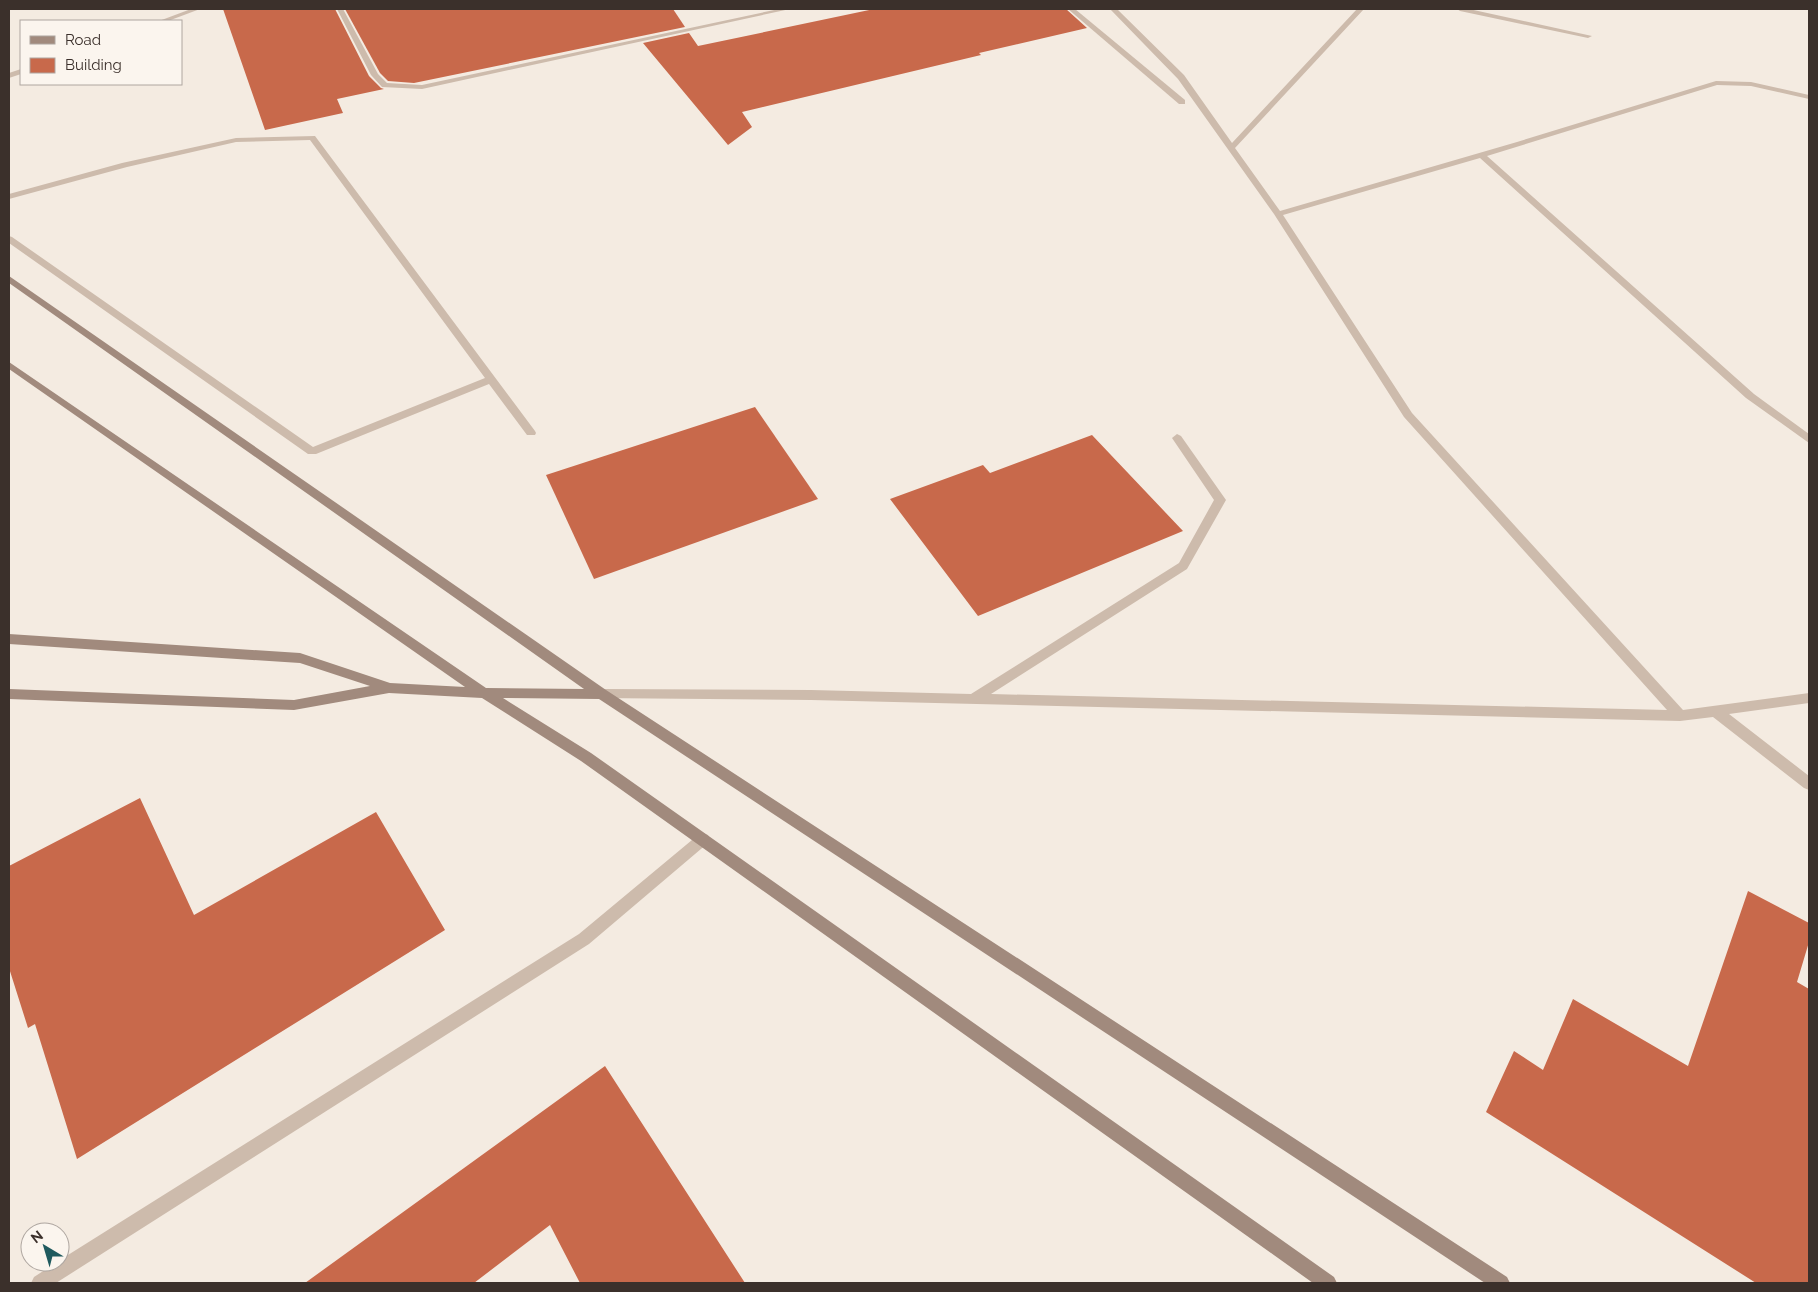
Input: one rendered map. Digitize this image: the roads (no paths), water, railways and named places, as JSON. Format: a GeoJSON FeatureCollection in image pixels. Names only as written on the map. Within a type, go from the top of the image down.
{"type":"FeatureCollection","features":[{"type":"Feature","properties":{"kind":"street"},"geometry":{"type":"LineString","coordinates":[[165,20],[197,9]]}},
{"type":"Feature","properties":{"kind":"street"},"geometry":{"type":"LineString","coordinates":[[340,9],[375,75],[385,85],[422,87],[788,9]]}},
{"type":"Feature","properties":{"kind":"street"},"geometry":{"type":"LineString","coordinates":[[1071,9],[1182,102]]}},
{"type":"Feature","properties":{"kind":"street"},"geometry":{"type":"LineString","coordinates":[[1113,9],[1181,77],[1278,214],[1408,415],[1680,716]]}},
{"type":"Feature","properties":{"kind":"street"},"geometry":{"type":"LineString","coordinates":[[1231,148],[1362,9]]}},
{"type":"Feature","properties":{"kind":"street"},"geometry":{"type":"LineString","coordinates":[[1460,9],[1588,36]]}},
{"type":"Feature","properties":{"kind":"street"},"geometry":{"type":"LineString","coordinates":[[1278,214],[1481,155],[1716,83],[1735,81],[1754,83],[1809,97]]}},
{"type":"Feature","properties":{"kind":"street"},"geometry":{"type":"LineString","coordinates":[[9,198],[125,165],[236,140],[312,138],[531,432]]}},
{"type":"Feature","properties":{"kind":"street"},"geometry":{"type":"LineString","coordinates":[[1481,155],[1750,396],[1809,439]]}},
{"type":"Feature","properties":{"kind":"street"},"geometry":{"type":"LineString","coordinates":[[9,239],[312,452],[491,379]]}},
{"type":"Feature","properties":{"kind":"street"},"geometry":{"type":"LineString","coordinates":[[9,280],[602,694],[1501,1283]]}},
{"type":"Feature","properties":{"kind":"street"},"geometry":{"type":"LineString","coordinates":[[9,365],[484,693],[586,757],[1328,1283]]}},
{"type":"Feature","properties":{"kind":"street"},"geometry":{"type":"LineString","coordinates":[[973,699],[1183,566],[1220,500],[1177,438]]}},
{"type":"Feature","properties":{"kind":"street"},"geometry":{"type":"LineString","coordinates":[[9,639],[300,658],[389,688]]}},
{"type":"Feature","properties":{"kind":"street"},"geometry":{"type":"LineString","coordinates":[[9,694],[294,705],[389,688],[484,693],[811,695],[1680,716],[1809,698]]}},
{"type":"Feature","properties":{"kind":"street"},"geometry":{"type":"LineString","coordinates":[[1715,711],[1809,784]]}},
{"type":"Feature","properties":{"kind":"street"},"geometry":{"type":"LineString","coordinates":[[40,1283],[584,939],[703,839]]}}]}
